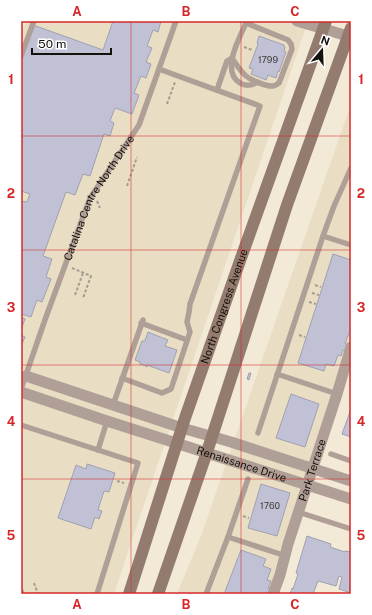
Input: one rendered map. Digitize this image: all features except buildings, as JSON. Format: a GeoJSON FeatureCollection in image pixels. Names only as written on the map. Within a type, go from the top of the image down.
{"type":"FeatureCollection","features":[{"type":"Feature","properties":{"kind":"main road","name":"North Congress Avenue"},"geometry":{"type":"LineString","coordinates":[[129,594],[182,428],[236,271],[324,25]]}},
{"type":"Feature","properties":{"kind":"main road"},"geometry":{"type":"LineString","coordinates":[[158,594],[207,452],[288,205],[350,34]]}},
{"type":"Feature","properties":{"kind":"street"},"geometry":{"type":"LineString","coordinates":[[297,21],[324,25],[350,34]]}},
{"type":"Feature","properties":{"kind":"street","name":"Park Terrace"},"geometry":{"type":"LineString","coordinates":[[273,594],[351,347]]}},
{"type":"Feature","properties":{"kind":"street"},"geometry":{"type":"LineString","coordinates":[[26,376],[182,428]]}},
{"type":"Feature","properties":{"kind":"street","name":"Catalina Centre North Drive"},"geometry":{"type":"LineString","coordinates":[[21,391],[107,421],[177,443]]}},
{"type":"Feature","properties":{"kind":"street"},"geometry":{"type":"LineString","coordinates":[[107,421],[112,405]]}},
{"type":"Feature","properties":{"kind":"street","name":"Renaissance Drive"},"geometry":{"type":"LineString","coordinates":[[182,428],[212,436],[351,481]]}},
{"type":"Feature","properties":{"kind":"street","name":"Renaissance Drive"},"geometry":{"type":"LineString","coordinates":[[177,443],[351,498]]}},
{"type":"Feature","properties":{"kind":"lane"},"geometry":{"type":"LineString","coordinates":[[21,56],[34,21]]}},
{"type":"Feature","properties":{"kind":"lane","name":"Catalina Centre North Drive"},"geometry":{"type":"LineString","coordinates":[[21,391],[46,317],[90,198],[139,125],[176,21]]}},
{"type":"Feature","properties":{"kind":"lane"},"geometry":{"type":"LineString","coordinates":[[232,58],[246,76],[258,82],[274,86],[279,83],[292,49],[288,40],[246,22],[232,58],[233,75],[238,81],[250,86],[258,82]]}},
{"type":"Feature","properties":{"kind":"lane"},"geometry":{"type":"LineString","coordinates":[[217,90],[227,61],[232,58]]}},
{"type":"Feature","properties":{"kind":"lane"},"geometry":{"type":"LineString","coordinates":[[122,378],[162,393],[171,389],[190,332],[187,322],[190,304],[260,106],[159,69]]}},
{"type":"Feature","properties":{"kind":"lane"},"geometry":{"type":"LineString","coordinates":[[258,433],[334,206],[351,168]]}},
{"type":"Feature","properties":{"kind":"lane"},"geometry":{"type":"LineString","coordinates":[[324,236],[351,245]]}},
{"type":"Feature","properties":{"kind":"lane"},"geometry":{"type":"LineString","coordinates":[[112,405],[142,322],[187,340]]}},
{"type":"Feature","properties":{"kind":"lane"},"geometry":{"type":"LineString","coordinates":[[277,374],[337,394]]}},
{"type":"Feature","properties":{"kind":"lane"},"geometry":{"type":"LineString","coordinates":[[98,450],[107,421]]}},
{"type":"Feature","properties":{"kind":"lane"},"geometry":{"type":"LineString","coordinates":[[21,425],[138,463],[97,594]]}},
{"type":"Feature","properties":{"kind":"lane"},"geometry":{"type":"LineString","coordinates":[[330,454],[351,461]]}},
{"type":"Feature","properties":{"kind":"lane"},"geometry":{"type":"LineString","coordinates":[[206,594],[248,479]]}},
{"type":"Feature","properties":{"kind":"lane"},"geometry":{"type":"LineString","coordinates":[[298,512],[351,529]]}},
{"type":"Feature","properties":{"kind":"lane"},"geometry":{"type":"LineString","coordinates":[[228,537],[286,556]]}},
{"type":"Feature","properties":{"kind":"path"},"geometry":{"type":"LineString","coordinates":[[243,46],[252,50]]}},
{"type":"Feature","properties":{"kind":"path"},"geometry":{"type":"LineString","coordinates":[[167,104],[175,81]]}},
{"type":"Feature","properties":{"kind":"path"},"geometry":{"type":"LineString","coordinates":[[127,186],[137,157]]}},
{"type":"Feature","properties":{"kind":"path"},"geometry":{"type":"LineString","coordinates":[[97,201],[100,208]]}},
{"type":"Feature","properties":{"kind":"path"},"geometry":{"type":"LineString","coordinates":[[72,268],[91,276],[83,298]]}},
{"type":"Feature","properties":{"kind":"path"},"geometry":{"type":"LineString","coordinates":[[75,295],[83,273]]}},
{"type":"Feature","properties":{"kind":"path"},"geometry":{"type":"LineString","coordinates":[[313,284],[321,287]]}},
{"type":"Feature","properties":{"kind":"path"},"geometry":{"type":"LineString","coordinates":[[310,292],[319,295]]}},
{"type":"Feature","properties":{"kind":"path"},"geometry":{"type":"LineString","coordinates":[[308,301],[316,304]]}},
{"type":"Feature","properties":{"kind":"path"},"geometry":{"type":"LineString","coordinates":[[297,334],[305,337]]}},
{"type":"Feature","properties":{"kind":"path"},"geometry":{"type":"LineString","coordinates":[[117,481],[125,484]]}},
{"type":"Feature","properties":{"kind":"path"},"geometry":{"type":"LineString","coordinates":[[241,516],[249,518]]}},
{"type":"Feature","properties":{"kind":"path"},"geometry":{"type":"LineString","coordinates":[[34,583],[38,594]]}},
{"type":"Feature","properties":{"kind":"shaded area"},"geometry":{"type":"Polygon","coordinates":[[[26,21],[308,21],[114,594],[21,594],[21,35],[26,21]]]}},
{"type":"Feature","properties":{"kind":"shaded area"},"geometry":{"type":"Polygon","coordinates":[[[351,104],[351,335],[285,536],[276,571],[268,594],[177,594],[202,533],[351,104]]]}}]}
